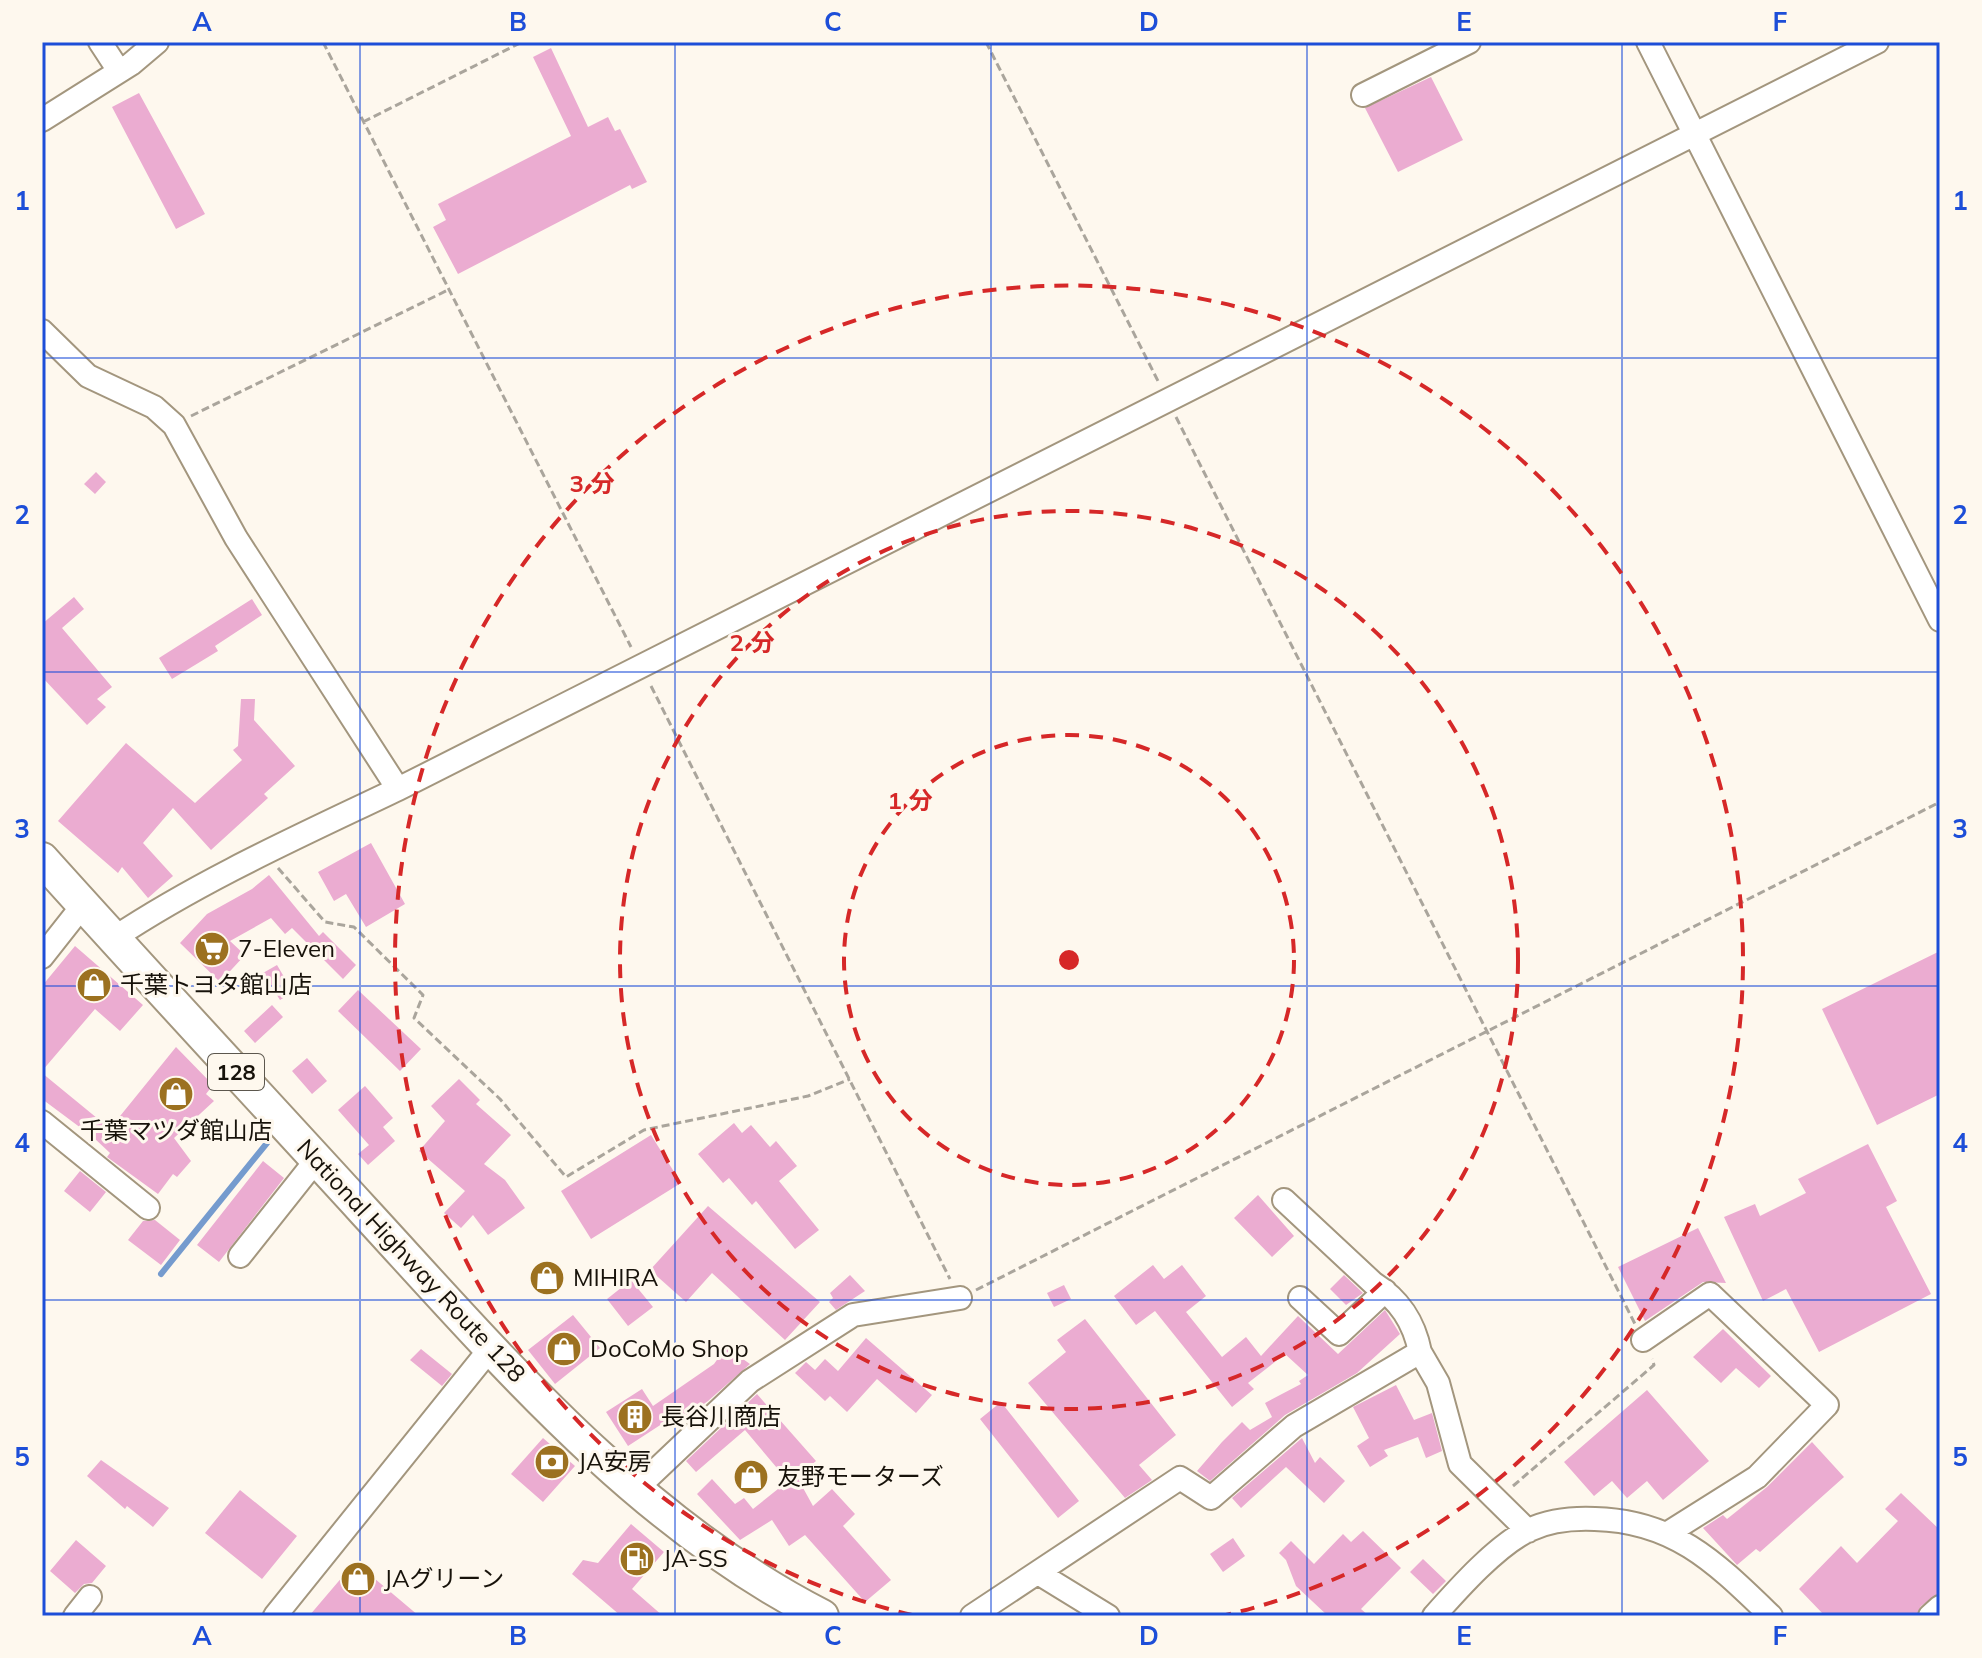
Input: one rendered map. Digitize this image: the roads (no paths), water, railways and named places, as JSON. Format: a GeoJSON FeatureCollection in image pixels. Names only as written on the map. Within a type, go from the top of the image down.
{"type":"FeatureCollection","features":[{"type":"Feature","properties":{"kind":"highway","name":"National Highway Route 128"},"geometry":{"type":"LineString","coordinates":[[42,859],[490,1349],[569,1430],[636,1489],[753,1576],[822,1616]]}},
{"type":"Feature","properties":{"kind":"street"},"geometry":{"type":"LineString","coordinates":[[100,42],[119,71]]}},
{"type":"Feature","properties":{"kind":"street"},"geometry":{"type":"LineString","coordinates":[[42,120],[119,71],[157,42]]}},
{"type":"Feature","properties":{"kind":"street"},"geometry":{"type":"LineString","coordinates":[[1363,95],[1469,42]]}},
{"type":"Feature","properties":{"kind":"street"},"geometry":{"type":"LineString","coordinates":[[1648,42],[1940,620]]}},
{"type":"Feature","properties":{"kind":"street"},"geometry":{"type":"LineString","coordinates":[[114,938],[158,908],[265,853],[398,789],[1877,42]]}},
{"type":"Feature","properties":{"kind":"street"},"geometry":{"type":"LineString","coordinates":[[42,331],[88,376],[154,407],[174,425],[236,538],[398,789]]}},
{"type":"Feature","properties":{"kind":"street"},"geometry":{"type":"LineString","coordinates":[[42,957],[83,905]]}},
{"type":"Feature","properties":{"kind":"street"},"geometry":{"type":"LineString","coordinates":[[42,1122],[148,1208]]}},
{"type":"Feature","properties":{"kind":"street"},"geometry":{"type":"LineString","coordinates":[[240,1256],[317,1159]]}},
{"type":"Feature","properties":{"kind":"street"},"geometry":{"type":"LineString","coordinates":[[1284,1200],[1385,1291],[1414,1326],[1420,1352],[1438,1383],[1460,1464],[1528,1531]]}},
{"type":"Feature","properties":{"kind":"street"},"geometry":{"type":"LineString","coordinates":[[1300,1298],[1339,1334],[1385,1291]]}},
{"type":"Feature","properties":{"kind":"street"},"geometry":{"type":"LineString","coordinates":[[1643,1340],[1710,1294],[1827,1405],[1757,1477],[1668,1533]]}},
{"type":"Feature","properties":{"kind":"street"},"geometry":{"type":"LineString","coordinates":[[636,1489],[750,1381],[853,1315],[960,1298]]}},
{"type":"Feature","properties":{"kind":"street"},"geometry":{"type":"LineString","coordinates":[[275,1616],[490,1349]]}},
{"type":"Feature","properties":{"kind":"street"},"geometry":{"type":"LineString","coordinates":[[972,1616],[1180,1478],[1211,1498],[1294,1426],[1420,1352]]}},
{"type":"Feature","properties":{"kind":"street"},"geometry":{"type":"LineString","coordinates":[[1434,1616],[1476,1573],[1528,1531],[1553,1521],[1586,1519],[1638,1522],[1668,1533],[1726,1573],[1771,1616]]}},
{"type":"Feature","properties":{"kind":"street"},"geometry":{"type":"LineString","coordinates":[[1038,1573],[1108,1616]]}},
{"type":"Feature","properties":{"kind":"street"},"geometry":{"type":"LineString","coordinates":[[75,1616],[90,1597]]}},
{"type":"Feature","properties":{"kind":"street"},"geometry":{"type":"LineString","coordinates":[[1930,1616],[1940,1607]]}},
{"type":"Feature","properties":{"kind":"waterway"},"geometry":{"type":"LineString","coordinates":[[161,1274],[267,1143]]}},
{"type":"Feature","properties":{"kind":"place","name":"7-Eleven"},"geometry":{"type":"Point","coordinates":[212,949]}},
{"type":"Feature","properties":{"kind":"place","name":"千葉トヨタ館山店"},"geometry":{"type":"Point","coordinates":[94,985]}},
{"type":"Feature","properties":{"kind":"place","name":"千葉マツダ館山店"},"geometry":{"type":"Point","coordinates":[176,1094]}},
{"type":"Feature","properties":{"kind":"place","name":"MIHIRA"},"geometry":{"type":"Point","coordinates":[547,1278]}},
{"type":"Feature","properties":{"kind":"place","name":"DoCoMo Shop"},"geometry":{"type":"Point","coordinates":[564,1349]}},
{"type":"Feature","properties":{"kind":"place","name":"長谷川商店"},"geometry":{"type":"Point","coordinates":[635,1417]}},
{"type":"Feature","properties":{"kind":"place","name":"JA安房"},"geometry":{"type":"Point","coordinates":[552,1462]}},
{"type":"Feature","properties":{"kind":"place","name":"友野モーターズ"},"geometry":{"type":"Point","coordinates":[751,1477]}},
{"type":"Feature","properties":{"kind":"place","name":"JA-SS"},"geometry":{"type":"Point","coordinates":[637,1559]}},
{"type":"Feature","properties":{"kind":"place","name":"JAグリーン"},"geometry":{"type":"Point","coordinates":[358,1579]}}]}
